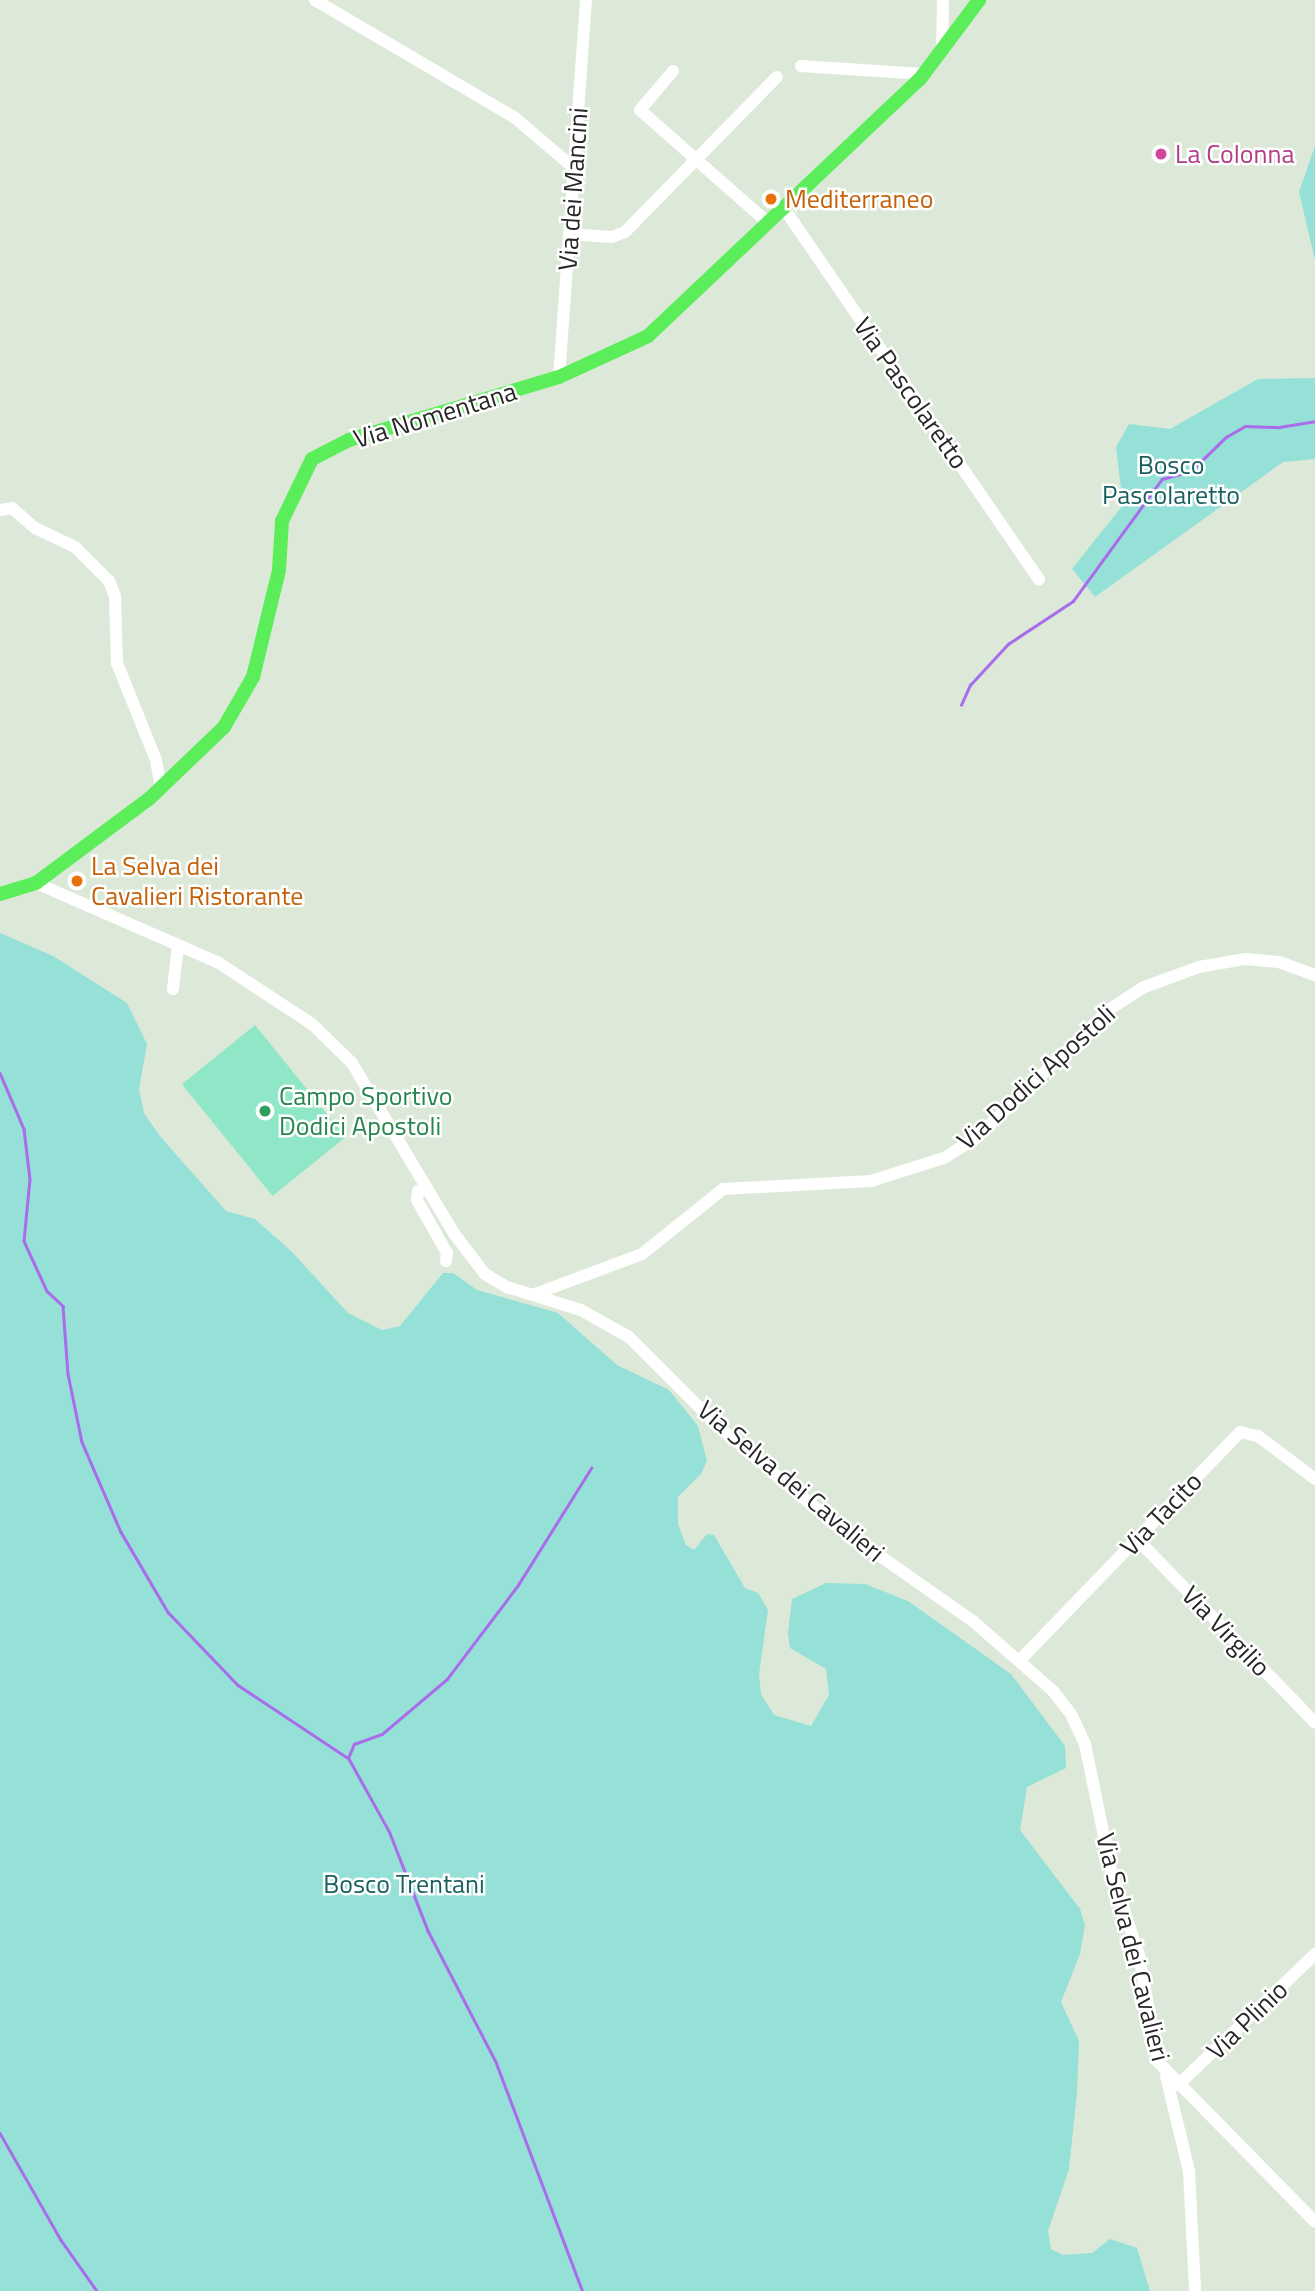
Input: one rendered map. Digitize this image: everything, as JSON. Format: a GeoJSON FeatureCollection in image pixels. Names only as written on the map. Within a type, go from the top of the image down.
{"type":"FeatureCollection","features":[{"type":"Feature","properties":{"kind":"main road","name":"Via Nomentana"},"geometry":{"type":"LineString","coordinates":[[0,894],[36,883],[161,788],[217,735],[246,694],[275,588],[282,521],[312,459],[349,440],[559,377],[648,336],[923,74],[979,0]]}},
{"type":"Feature","properties":{"kind":"street"},"geometry":{"type":"LineString","coordinates":[[315,0],[514,117],[574,168]]}},
{"type":"Feature","properties":{"kind":"street","name":"Via dei Mancini"},"geometry":{"type":"LineString","coordinates":[[559,377],[586,0]]}},
{"type":"Feature","properties":{"kind":"street"},"geometry":{"type":"LineString","coordinates":[[942,51],[943,0]]}},
{"type":"Feature","properties":{"kind":"street"},"geometry":{"type":"LineString","coordinates":[[801,66],[923,74]]}},
{"type":"Feature","properties":{"kind":"street"},"geometry":{"type":"LineString","coordinates":[[673,71],[639,110],[767,222]]}},
{"type":"Feature","properties":{"kind":"street"},"geometry":{"type":"LineString","coordinates":[[569,234],[622,234],[777,77]]}},
{"type":"Feature","properties":{"kind":"street","name":"Via Pascolaretto"},"geometry":{"type":"LineString","coordinates":[[783,207],[1039,579]]}},
{"type":"Feature","properties":{"kind":"street"},"geometry":{"type":"LineString","coordinates":[[0,510],[12,508],[34,528],[75,547],[110,584],[117,663],[156,760],[161,788]]}},
{"type":"Feature","properties":{"kind":"street","name":"Via Selva dei Cavalieri"},"geometry":{"type":"LineString","coordinates":[[36,883],[232,970],[307,1020],[338,1046],[479,1268],[497,1282],[575,1307],[629,1337],[720,1428],[842,1530],[959,1611],[1020,1660],[1064,1704],[1083,1738],[1111,1871],[1137,1945],[1151,2040],[1165,2073],[1315,2222]]}},
{"type":"Feature","properties":{"kind":"street"},"geometry":{"type":"LineString","coordinates":[[173,989],[178,945]]}},
{"type":"Feature","properties":{"kind":"street","name":"Via Dodici Apostoli"},"geometry":{"type":"LineString","coordinates":[[531,1294],[642,1254],[723,1189],[872,1181],[944,1158],[976,1138],[1110,1009],[1142,988],[1199,967],[1245,959],[1279,962],[1315,975]]}},
{"type":"Feature","properties":{"kind":"street"},"geometry":{"type":"LineString","coordinates":[[427,1188],[418,1191],[417,1200],[447,1253],[446,1261]]}},
{"type":"Feature","properties":{"kind":"street","name":"Via Tacito"},"geometry":{"type":"LineString","coordinates":[[1020,1660],[1240,1432],[1258,1436],[1315,1479]]}},
{"type":"Feature","properties":{"kind":"street","name":"Via Virgilio"},"geometry":{"type":"LineString","coordinates":[[1137,1539],[1315,1723]]}},
{"type":"Feature","properties":{"kind":"street","name":"Via Plinio"},"geometry":{"type":"LineString","coordinates":[[1178,2085],[1315,1954]]}},
{"type":"Feature","properties":{"kind":"street"},"geometry":{"type":"LineString","coordinates":[[1165,2073],[1189,2171],[1195,2291]]}},
{"type":"Feature","properties":{"kind":"green space"},"geometry":{"type":"Polygon","coordinates":[[[1315,146],[1315,260],[1299,192],[1315,146]]]}},
{"type":"Feature","properties":{"kind":"green space","name":"Bosco Pascolaretto"},"geometry":{"type":"Polygon","coordinates":[[[1315,378],[1315,459],[1283,462],[1095,597],[1072,569],[1123,505],[1116,447],[1129,424],[1170,429],[1258,379],[1315,378]]]}},
{"type":"Feature","properties":{"kind":"green space","name":"Bosco Trentani"},"geometry":{"type":"Polygon","coordinates":[[[0,933],[53,956],[127,1003],[147,1044],[139,1089],[144,1113],[159,1135],[226,1211],[255,1219],[291,1251],[348,1313],[382,1330],[400,1326],[443,1273],[453,1273],[477,1290],[558,1313],[617,1365],[669,1390],[698,1426],[707,1461],[701,1474],[678,1497],[678,1524],[686,1545],[694,1550],[707,1534],[714,1535],[745,1588],[758,1593],[768,1610],[759,1675],[761,1694],[774,1715],[811,1726],[829,1695],[826,1669],[790,1648],[788,1633],[792,1599],[826,1583],[865,1584],[908,1601],[1011,1674],[1065,1746],[1066,1768],[1027,1787],[1020,1830],[1080,1909],[1085,1925],[1080,1954],[1061,2002],[1079,2041],[1077,2092],[1069,2169],[1048,2231],[1051,2249],[1063,2255],[1092,2253],[1110,2239],[1137,2248],[1150,2291],[0,2291],[0,933]]]}},
{"type":"Feature","properties":{"kind":"green space","name":"Campo Sportivo Dodici Apostoli"},"geometry":{"type":"Polygon","coordinates":[[[255,1025],[346,1137],[273,1196],[182,1084],[255,1025]]]}},
{"type":"Feature","properties":{"kind":"waterway"},"geometry":{"type":"LineString","coordinates":[[961,705],[970,685],[1008,644],[1073,601],[1162,479],[1191,471],[1226,437],[1245,426],[1279,427],[1315,421]]}},
{"type":"Feature","properties":{"kind":"waterway"},"geometry":{"type":"LineString","coordinates":[[0,1073],[24,1129],[30,1179],[24,1241],[47,1291],[63,1306],[68,1374],[82,1442],[121,1532],[168,1612],[238,1685],[348,1758]]}},
{"type":"Feature","properties":{"kind":"waterway"},"geometry":{"type":"LineString","coordinates":[[582,2291],[496,2063],[428,1932],[389,1832],[348,1758],[354,1744],[382,1734],[447,1679],[518,1585],[591,1468]]}},
{"type":"Feature","properties":{"kind":"waterway"},"geometry":{"type":"LineString","coordinates":[[0,2133],[61,2240],[97,2291]]}},
{"type":"Feature","properties":{"kind":"place","name":"La Colonna"},"geometry":{"type":"Point","coordinates":[1161,154]}},
{"type":"Feature","properties":{"kind":"place","name":"Mediterraneo"},"geometry":{"type":"Point","coordinates":[771,199]}},
{"type":"Feature","properties":{"kind":"place","name":"La Selva dei Cavalieri Ristorante"},"geometry":{"type":"Point","coordinates":[77,881]}},
{"type":"Feature","properties":{"kind":"place","name":"Campo Sportivo Dodici Apostoli"},"geometry":{"type":"Point","coordinates":[265,1111]}}]}
